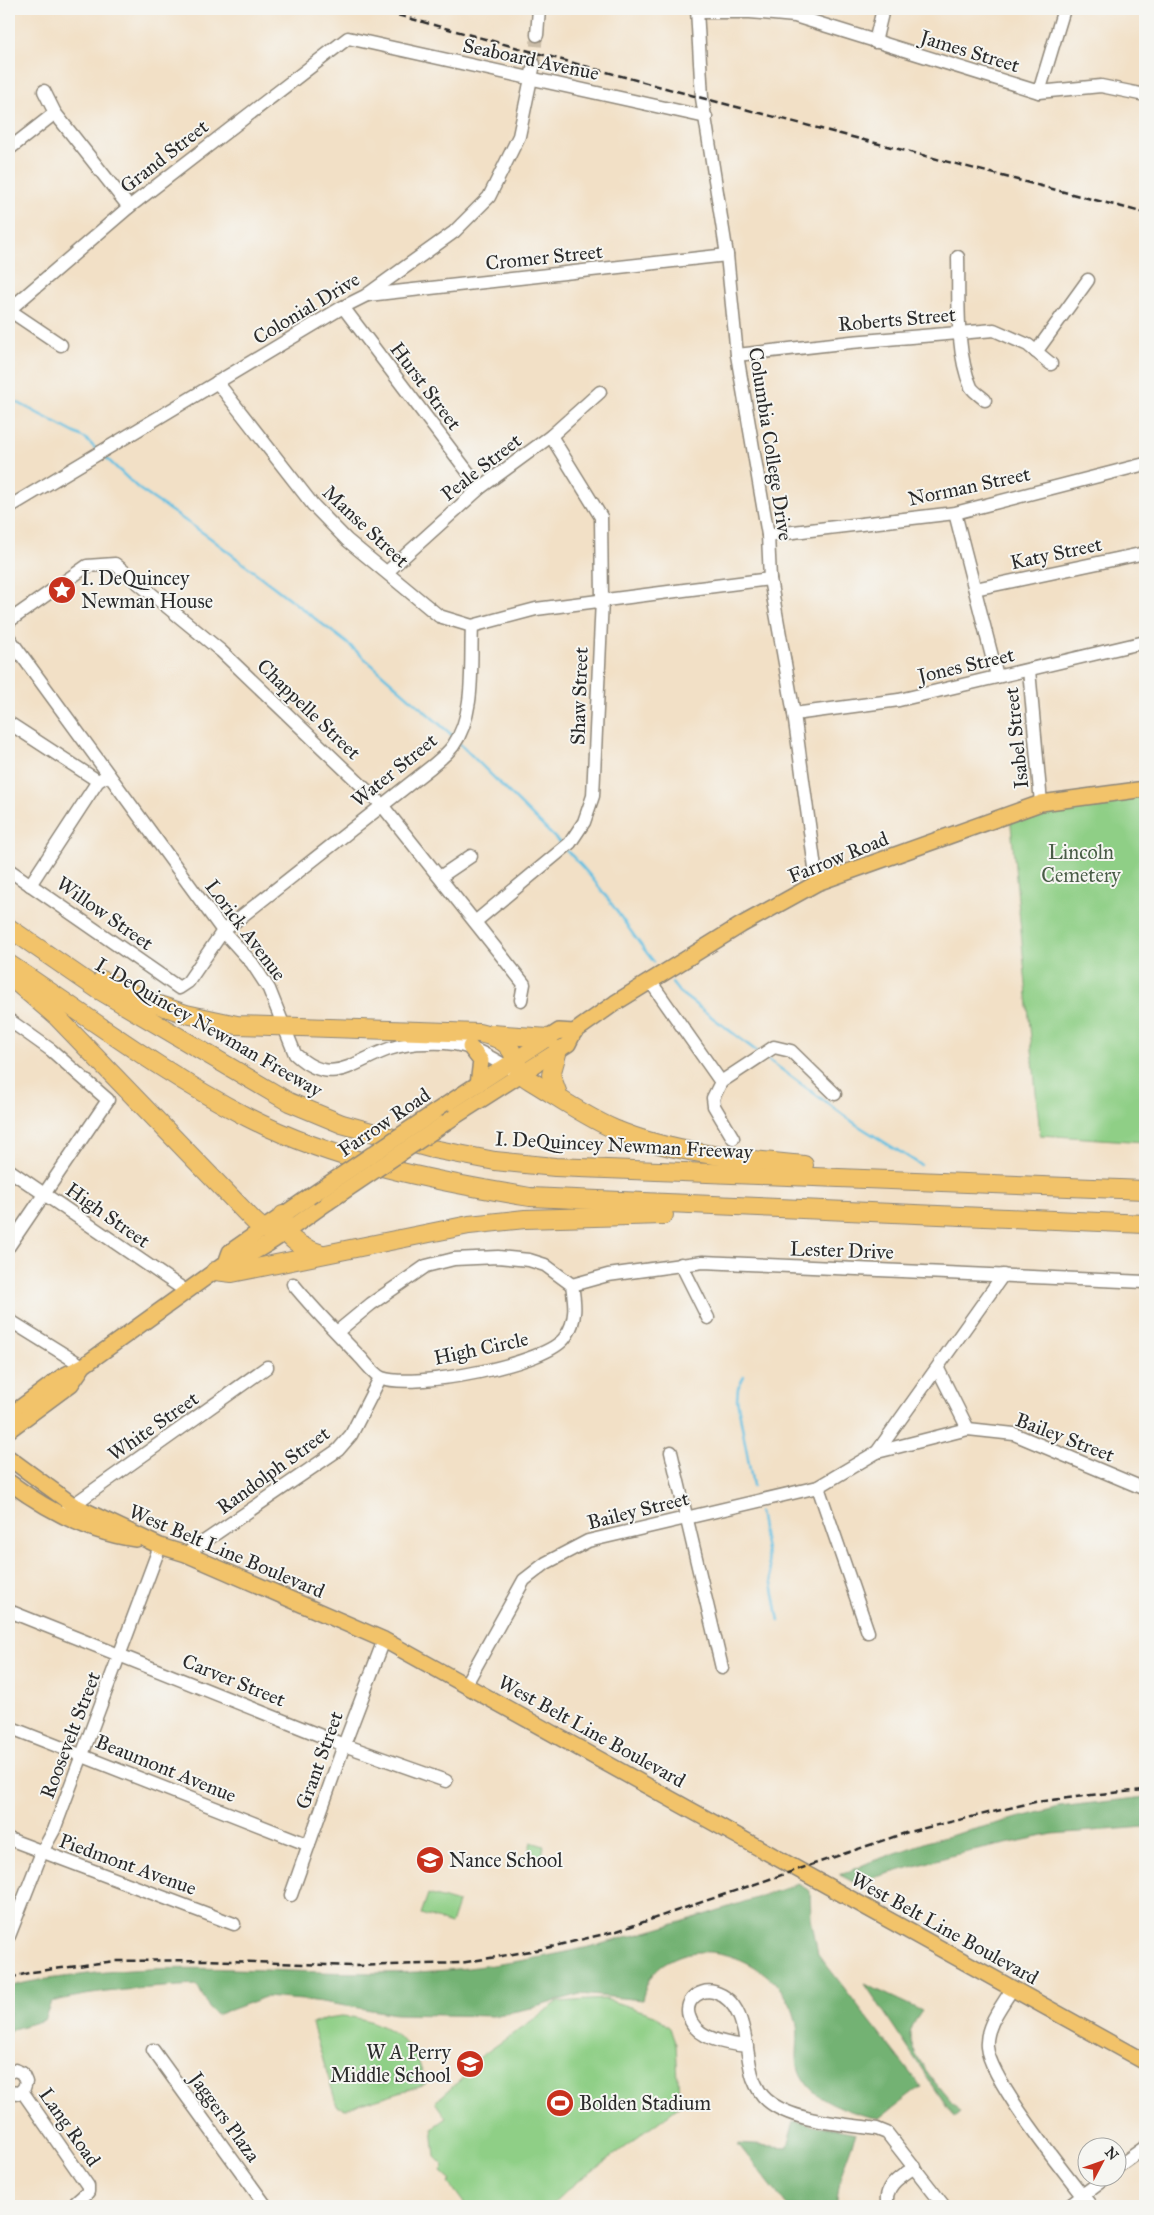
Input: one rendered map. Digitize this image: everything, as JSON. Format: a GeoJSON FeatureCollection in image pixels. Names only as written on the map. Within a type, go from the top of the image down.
{"type":"FeatureCollection","features":[{"type":"Feature","properties":{"kind":"highway","name":"I. DeQuincey Newman Freeway"},"geometry":{"type":"LineString","coordinates":[[9,928],[99,990],[289,1102],[342,1124],[433,1149],[495,1161],[555,1167],[1145,1190]]}},
{"type":"Feature","properties":{"kind":"highway"},"geometry":{"type":"LineString","coordinates":[[32,944],[131,994],[186,1014],[237,1025],[553,1044],[551,1075],[558,1097]]}},
{"type":"Feature","properties":{"kind":"highway"},"geometry":{"type":"LineString","coordinates":[[9,964],[192,1086],[249,1117],[338,1154],[452,1184],[530,1197],[871,1214],[1145,1224]]}},
{"type":"Feature","properties":{"kind":"highway"},"geometry":{"type":"LineString","coordinates":[[9,976],[57,1017],[212,1180],[263,1229],[283,1223],[305,1249],[322,1254]]}},
{"type":"Feature","properties":{"kind":"highway"},"geometry":{"type":"LineString","coordinates":[[474,1040],[495,1037],[505,1043],[514,1067],[584,1114],[613,1129],[664,1145],[698,1152],[848,1170],[898,1180]]}},
{"type":"Feature","properties":{"kind":"highway"},"geometry":{"type":"LineString","coordinates":[[220,1267],[232,1273],[469,1225],[525,1219],[652,1214],[819,1218],[871,1214]]}},
{"type":"Feature","properties":{"kind":"main road","name":"Farrow Road"},"geometry":{"type":"LineString","coordinates":[[9,1416],[63,1376],[83,1366],[220,1267],[236,1262],[283,1223],[309,1197],[435,1112],[478,1084],[514,1067],[553,1044],[559,1031],[574,1032],[650,981],[741,925],[817,883],[1042,803],[1145,789]]}},
{"type":"Feature","properties":{"kind":"main road"},"geometry":{"type":"LineString","coordinates":[[474,1040],[480,1061],[478,1084]]}},
{"type":"Feature","properties":{"kind":"main road","name":"Farrow Road"},"geometry":{"type":"LineString","coordinates":[[283,1223],[328,1202],[454,1118],[514,1067]]}},
{"type":"Feature","properties":{"kind":"main road","name":"Farrow Road"},"geometry":{"type":"LineString","coordinates":[[220,1267],[230,1252],[263,1229]]}},
{"type":"Feature","properties":{"kind":"main road","name":"Farrow Road"},"geometry":{"type":"LineString","coordinates":[[9,1430],[71,1384],[83,1366]]}},
{"type":"Feature","properties":{"kind":"main road","name":"West Belt Line Boulevard"},"geometry":{"type":"LineString","coordinates":[[9,1458],[73,1505],[154,1543],[186,1554],[384,1640],[1145,2062]]}},
{"type":"Feature","properties":{"kind":"main road"},"geometry":{"type":"LineString","coordinates":[[9,1482],[27,1496],[60,1514],[113,1536],[154,1543]]}},
{"type":"Feature","properties":{"kind":"main road"},"geometry":{"type":"LineString","coordinates":[[9,1490],[27,1496]]}},
{"type":"Feature","properties":{"kind":"street"},"geometry":{"type":"LineString","coordinates":[[537,36],[539,9]]}},
{"type":"Feature","properties":{"kind":"street"},"geometry":{"type":"LineString","coordinates":[[875,42],[884,9]]}},
{"type":"Feature","properties":{"kind":"street"},"geometry":{"type":"LineString","coordinates":[[1039,92],[1064,9]]}},
{"type":"Feature","properties":{"kind":"street","name":"James Street"},"geometry":{"type":"LineString","coordinates":[[697,10],[795,16],[1039,92],[1101,86],[1145,95]]}},
{"type":"Feature","properties":{"kind":"street","name":"Columbia College Drive"},"geometry":{"type":"LineString","coordinates":[[697,10],[702,98],[727,255],[737,355],[768,535],[770,579],[794,714],[817,883]]}},
{"type":"Feature","properties":{"kind":"street","name":"Seaboard Avenue"},"geometry":{"type":"LineString","coordinates":[[348,38],[706,116]]}},
{"type":"Feature","properties":{"kind":"street","name":"Grand Street"},"geometry":{"type":"LineString","coordinates":[[9,310],[129,207],[348,38]]}},
{"type":"Feature","properties":{"kind":"street","name":"Colonial Drive"},"geometry":{"type":"LineString","coordinates":[[9,507],[343,307],[365,296],[454,232],[489,197],[519,136],[533,78],[534,64]]}},
{"type":"Feature","properties":{"kind":"street"},"geometry":{"type":"LineString","coordinates":[[44,91],[55,113],[129,207]]}},
{"type":"Feature","properties":{"kind":"street"},"geometry":{"type":"LineString","coordinates":[[9,149],[55,113]]}},
{"type":"Feature","properties":{"kind":"street","name":"Cromer Street"},"geometry":{"type":"LineString","coordinates":[[365,296],[727,255]]}},
{"type":"Feature","properties":{"kind":"street"},"geometry":{"type":"LineString","coordinates":[[958,257],[960,331],[964,364],[972,389],[985,400]]}},
{"type":"Feature","properties":{"kind":"street"},"geometry":{"type":"LineString","coordinates":[[1036,352],[1088,280]]}},
{"type":"Feature","properties":{"kind":"street","name":"Hurst Street"},"geometry":{"type":"LineString","coordinates":[[343,307],[480,488]]}},
{"type":"Feature","properties":{"kind":"street"},"geometry":{"type":"LineString","coordinates":[[9,310],[60,345]]}},
{"type":"Feature","properties":{"kind":"street","name":"Roberts Street"},"geometry":{"type":"LineString","coordinates":[[737,355],[960,331],[994,330],[1028,345],[1051,364]]}},
{"type":"Feature","properties":{"kind":"street","name":"Manse Street"},"geometry":{"type":"LineString","coordinates":[[217,382],[313,505],[347,540],[440,616],[472,626]]}},
{"type":"Feature","properties":{"kind":"street","name":"Peale Street"},"geometry":{"type":"LineString","coordinates":[[387,572],[480,488],[551,436],[600,392]]}},
{"type":"Feature","properties":{"kind":"street","name":"Shaw Street"},"geometry":{"type":"LineString","coordinates":[[475,922],[570,843],[584,822],[593,796],[602,599],[601,517],[551,436]]}},
{"type":"Feature","properties":{"kind":"street","name":"Norman Street"},"geometry":{"type":"LineString","coordinates":[[768,535],[955,513],[1145,464]]}},
{"type":"Feature","properties":{"kind":"street","name":"Isabel Street"},"geometry":{"type":"LineString","coordinates":[[955,513],[997,676]]}},
{"type":"Feature","properties":{"kind":"street","name":"Katy Street"},"geometry":{"type":"LineString","coordinates":[[975,589],[1145,553]]}},
{"type":"Feature","properties":{"kind":"street","name":"Chappelle Street"},"geometry":{"type":"LineString","coordinates":[[9,621],[87,566],[115,564],[221,651],[382,804],[524,984],[521,1000]]}},
{"type":"Feature","properties":{"kind":"street"},"geometry":{"type":"LineString","coordinates":[[472,626],[536,608],[770,579]]}},
{"type":"Feature","properties":{"kind":"street","name":"Water Street"},"geometry":{"type":"LineString","coordinates":[[179,988],[188,982],[224,931],[431,767],[452,748],[461,732],[468,708],[472,626]]}},
{"type":"Feature","properties":{"kind":"street","name":"Lorick Avenue"},"geometry":{"type":"LineString","coordinates":[[9,638],[103,778],[224,931],[252,963],[269,989],[296,1054],[317,1069],[331,1072],[343,1071],[389,1049],[405,1045],[474,1040]]}},
{"type":"Feature","properties":{"kind":"street","name":"Jones Street"},"geometry":{"type":"LineString","coordinates":[[794,714],[899,700],[1145,642]]}},
{"type":"Feature","properties":{"kind":"street","name":"Isabel Street"},"geometry":{"type":"LineString","coordinates":[[1029,670],[1042,803]]}},
{"type":"Feature","properties":{"kind":"street"},"geometry":{"type":"LineString","coordinates":[[9,723],[103,778],[30,885]]}},
{"type":"Feature","properties":{"kind":"street"},"geometry":{"type":"LineString","coordinates":[[440,877],[471,856]]}},
{"type":"Feature","properties":{"kind":"street","name":"Willow Street"},"geometry":{"type":"LineString","coordinates":[[9,870],[179,988]]}},
{"type":"Feature","properties":{"kind":"street"},"geometry":{"type":"LineString","coordinates":[[650,981],[721,1082]]}},
{"type":"Feature","properties":{"kind":"street"},"geometry":{"type":"LineString","coordinates":[[9,1020],[50,1050],[108,1100],[43,1193],[9,1246]]}},
{"type":"Feature","properties":{"kind":"street"},"geometry":{"type":"LineString","coordinates":[[734,1138],[714,1106],[713,1098],[721,1082],[774,1046],[791,1051],[835,1094]]}},
{"type":"Feature","properties":{"kind":"street","name":"High Street"},"geometry":{"type":"LineString","coordinates":[[9,1170],[186,1291]]}},
{"type":"Feature","properties":{"kind":"street"},"geometry":{"type":"LineString","coordinates":[[337,1332],[371,1304],[426,1266],[454,1259],[498,1257],[529,1260],[545,1265],[572,1285]]}},
{"type":"Feature","properties":{"kind":"street","name":"Lester Drive"},"geometry":{"type":"LineString","coordinates":[[572,1285],[608,1275],[703,1262],[1145,1282]]}},
{"type":"Feature","properties":{"kind":"street"},"geometry":{"type":"LineString","coordinates":[[680,1264],[708,1318]]}},
{"type":"Feature","properties":{"kind":"street","name":"Bailey Street"},"geometry":{"type":"LineString","coordinates":[[877,1452],[938,1369],[1003,1275]]}},
{"type":"Feature","properties":{"kind":"street"},"geometry":{"type":"LineString","coordinates":[[293,1284],[314,1310],[380,1378]]}},
{"type":"Feature","properties":{"kind":"street","name":"High Circle"},"geometry":{"type":"LineString","coordinates":[[380,1378],[402,1380],[453,1376],[530,1360],[557,1347],[566,1337],[575,1316],[572,1285]]}},
{"type":"Feature","properties":{"kind":"street"},"geometry":{"type":"LineString","coordinates":[[9,1320],[83,1366]]}},
{"type":"Feature","properties":{"kind":"street","name":"White Street"},"geometry":{"type":"LineString","coordinates":[[60,1514],[267,1367]]}},
{"type":"Feature","properties":{"kind":"street"},"geometry":{"type":"LineString","coordinates":[[938,1369],[968,1429]]}},
{"type":"Feature","properties":{"kind":"street","name":"Randolph Street"},"geometry":{"type":"LineString","coordinates":[[186,1554],[338,1450],[351,1434],[380,1378]]}},
{"type":"Feature","properties":{"kind":"street","name":"Bailey Street"},"geometry":{"type":"LineString","coordinates":[[466,1684],[524,1580],[546,1563],[588,1541],[818,1486],[877,1452],[968,1429],[1014,1434],[1145,1490]]}},
{"type":"Feature","properties":{"kind":"street"},"geometry":{"type":"LineString","coordinates":[[671,1452],[722,1668]]}},
{"type":"Feature","properties":{"kind":"street"},"geometry":{"type":"LineString","coordinates":[[818,1486],[868,1632]]}},
{"type":"Feature","properties":{"kind":"street","name":"Roosevelt Street"},"geometry":{"type":"LineString","coordinates":[[9,1936],[42,1852],[54,1830],[121,1654],[154,1543]]}},
{"type":"Feature","properties":{"kind":"street","name":"Carver Street"},"geometry":{"type":"LineString","coordinates":[[9,1611],[121,1654],[344,1745],[446,1781]]}},
{"type":"Feature","properties":{"kind":"street","name":"Grant Street"},"geometry":{"type":"LineString","coordinates":[[291,1894],[384,1640]]}},
{"type":"Feature","properties":{"kind":"street","name":"Beaumont Avenue"},"geometry":{"type":"LineString","coordinates":[[9,1727],[308,1844]]}},
{"type":"Feature","properties":{"kind":"street","name":"Piedmont Avenue"},"geometry":{"type":"LineString","coordinates":[[9,1839],[234,1924]]}},
{"type":"Feature","properties":{"kind":"street"},"geometry":{"type":"LineString","coordinates":[[1012,1989],[989,2029],[987,2048],[1001,2083],[1091,2206]]}},
{"type":"Feature","properties":{"kind":"street"},"geometry":{"type":"LineString","coordinates":[[746,2046],[726,2043],[698,2030],[688,2014],[689,2005],[693,1997],[702,1992],[712,1991],[727,2000],[742,2022],[754,2080],[761,2093],[772,2104],[798,2115],[884,2131],[892,2137],[941,2202],[928,2206]]}},
{"type":"Feature","properties":{"kind":"street","name":"Jaggers Plaza"},"geometry":{"type":"LineString","coordinates":[[153,2050],[266,2206]]}},
{"type":"Feature","properties":{"kind":"street","name":"Lang Road"},"geometry":{"type":"LineString","coordinates":[[9,2072],[18,2071],[24,2075],[26,2082],[22,2091],[16,2094],[9,2092]]}},
{"type":"Feature","properties":{"kind":"street","name":"Lang Road"},"geometry":{"type":"LineString","coordinates":[[22,2091],[88,2186],[88,2192],[72,2206]]}},
{"type":"Feature","properties":{"kind":"street"},"geometry":{"type":"LineString","coordinates":[[1126,2161],[1145,2147]]}},
{"type":"Feature","properties":{"kind":"street"},"geometry":{"type":"LineString","coordinates":[[888,2206],[887,2194],[892,2185],[915,2167]]}},
{"type":"Feature","properties":{"kind":"street"},"geometry":{"type":"LineString","coordinates":[[1068,2206],[1091,2188]]}},
{"type":"Feature","properties":{"kind":"green space","name":"Lincoln Cemetery"},"geometry":{"type":"Polygon","coordinates":[[[1145,789],[1145,1142],[1040,1135],[1010,814],[1145,789]]]}},
{"type":"Feature","properties":{"kind":"green space"},"geometry":{"type":"Polygon","coordinates":[[[1145,1797],[1145,1827],[1053,1834],[954,1855],[855,1883],[840,1875],[870,1862],[930,1841],[1059,1807],[1145,1797]]]}},
{"type":"Feature","properties":{"kind":"green space"},"geometry":{"type":"Polygon","coordinates":[[[531,1842],[544,1846],[541,1860],[527,1857],[531,1842]]]}},
{"type":"Feature","properties":{"kind":"green space"},"geometry":{"type":"Polygon","coordinates":[[[798,1884],[810,1891],[811,1917],[818,1954],[921,2087],[880,2118],[863,2115],[843,2108],[824,2099],[811,2089],[799,2071],[797,2062],[798,2037],[795,2017],[788,2001],[778,1986],[765,1974],[749,1964],[732,1956],[714,1952],[696,1952],[679,1956],[664,1963],[650,1978],[642,2000],[580,1994],[536,2007],[493,2016],[396,2014],[315,2001],[265,1997],[216,2015],[209,2008],[197,1985],[105,1992],[51,2002],[44,2020],[13,2029],[9,2033],[9,1987],[28,1982],[88,1974],[170,1968],[377,1973],[468,1968],[517,1961],[611,1942],[704,1915],[798,1884]]]}},
{"type":"Feature","properties":{"kind":"green space"},"geometry":{"type":"Polygon","coordinates":[[[428,1894],[458,1903],[451,1924],[421,1914],[428,1894]]]}},
{"type":"Feature","properties":{"kind":"green space"},"geometry":{"type":"Polygon","coordinates":[[[865,1984],[922,2011],[912,2028],[910,2035],[912,2044],[922,2065],[960,2112],[954,2117],[865,1984]]]}},
{"type":"Feature","properties":{"kind":"green space","name":"Bolden Stadium"},"geometry":{"type":"Polygon","coordinates":[[[605,1999],[655,2015],[670,2028],[676,2044],[679,2096],[684,2103],[567,2190],[550,2206],[466,2206],[449,2183],[452,2181],[441,2171],[444,2166],[435,2157],[432,2128],[446,2118],[435,2102],[466,2075],[473,2062],[558,2002],[605,1999]]]}},
{"type":"Feature","properties":{"kind":"green space"},"geometry":{"type":"Polygon","coordinates":[[[342,2016],[372,2022],[385,2027],[396,2035],[407,2044],[415,2056],[422,2069],[426,2084],[344,2109],[337,2106],[312,2024],[327,2018],[342,2016]]]}},
{"type":"Feature","properties":{"kind":"green space"},"geometry":{"type":"Polygon","coordinates":[[[794,2121],[856,2133],[841,2175],[836,2206],[787,2206],[738,2144],[787,2147],[794,2121]]]}},
{"type":"Feature","properties":{"kind":"waterway"},"geometry":{"type":"LineString","coordinates":[[9,398],[86,439],[97,450]]}},
{"type":"Feature","properties":{"kind":"waterway"},"geometry":{"type":"LineString","coordinates":[[103,455],[139,489],[209,537],[347,643],[453,736]]}},
{"type":"Feature","properties":{"kind":"waterway"},"geometry":{"type":"LineString","coordinates":[[460,744],[561,844]]}},
{"type":"Feature","properties":{"kind":"waterway"},"geometry":{"type":"LineString","coordinates":[[566,850],[591,877],[654,962]]}},
{"type":"Feature","properties":{"kind":"waterway"},"geometry":{"type":"LineString","coordinates":[[672,983],[679,992],[759,1053]]}},
{"type":"Feature","properties":{"kind":"waterway"},"geometry":{"type":"LineString","coordinates":[[766,1058],[857,1125],[921,1165]]}},
{"type":"Feature","properties":{"kind":"waterway"},"geometry":{"type":"LineString","coordinates":[[744,1376],[738,1388],[737,1399],[753,1486]]}},
{"type":"Feature","properties":{"kind":"waterway"},"geometry":{"type":"LineString","coordinates":[[759,1512],[779,1621]]}},
{"type":"Feature","properties":{"kind":"tunnel"},"geometry":{"type":"LineString","coordinates":[[534,64],[537,35]]}},
{"type":"Feature","properties":{"kind":"railway"},"geometry":{"type":"LineString","coordinates":[[375,9],[702,98],[1145,213]]}},
{"type":"Feature","properties":{"kind":"railway"},"geometry":{"type":"LineString","coordinates":[[9,1978],[32,1972],[115,1961],[207,1960],[352,1966],[461,1963],[542,1949],[617,1931],[908,1832],[1035,1802],[1145,1790]]}},
{"type":"Feature","properties":{"kind":"place","name":"I. DeQuincey Newman House"},"geometry":{"type":"Point","coordinates":[62,590]}},
{"type":"Feature","properties":{"kind":"place","name":"Nance School"},"geometry":{"type":"Point","coordinates":[430,1860]}},
{"type":"Feature","properties":{"kind":"place","name":"W A Perry Middle School"},"geometry":{"type":"Point","coordinates":[470,2064]}},
{"type":"Feature","properties":{"kind":"place","name":"Bolden Stadium"},"geometry":{"type":"Point","coordinates":[560,2103]}}]}
